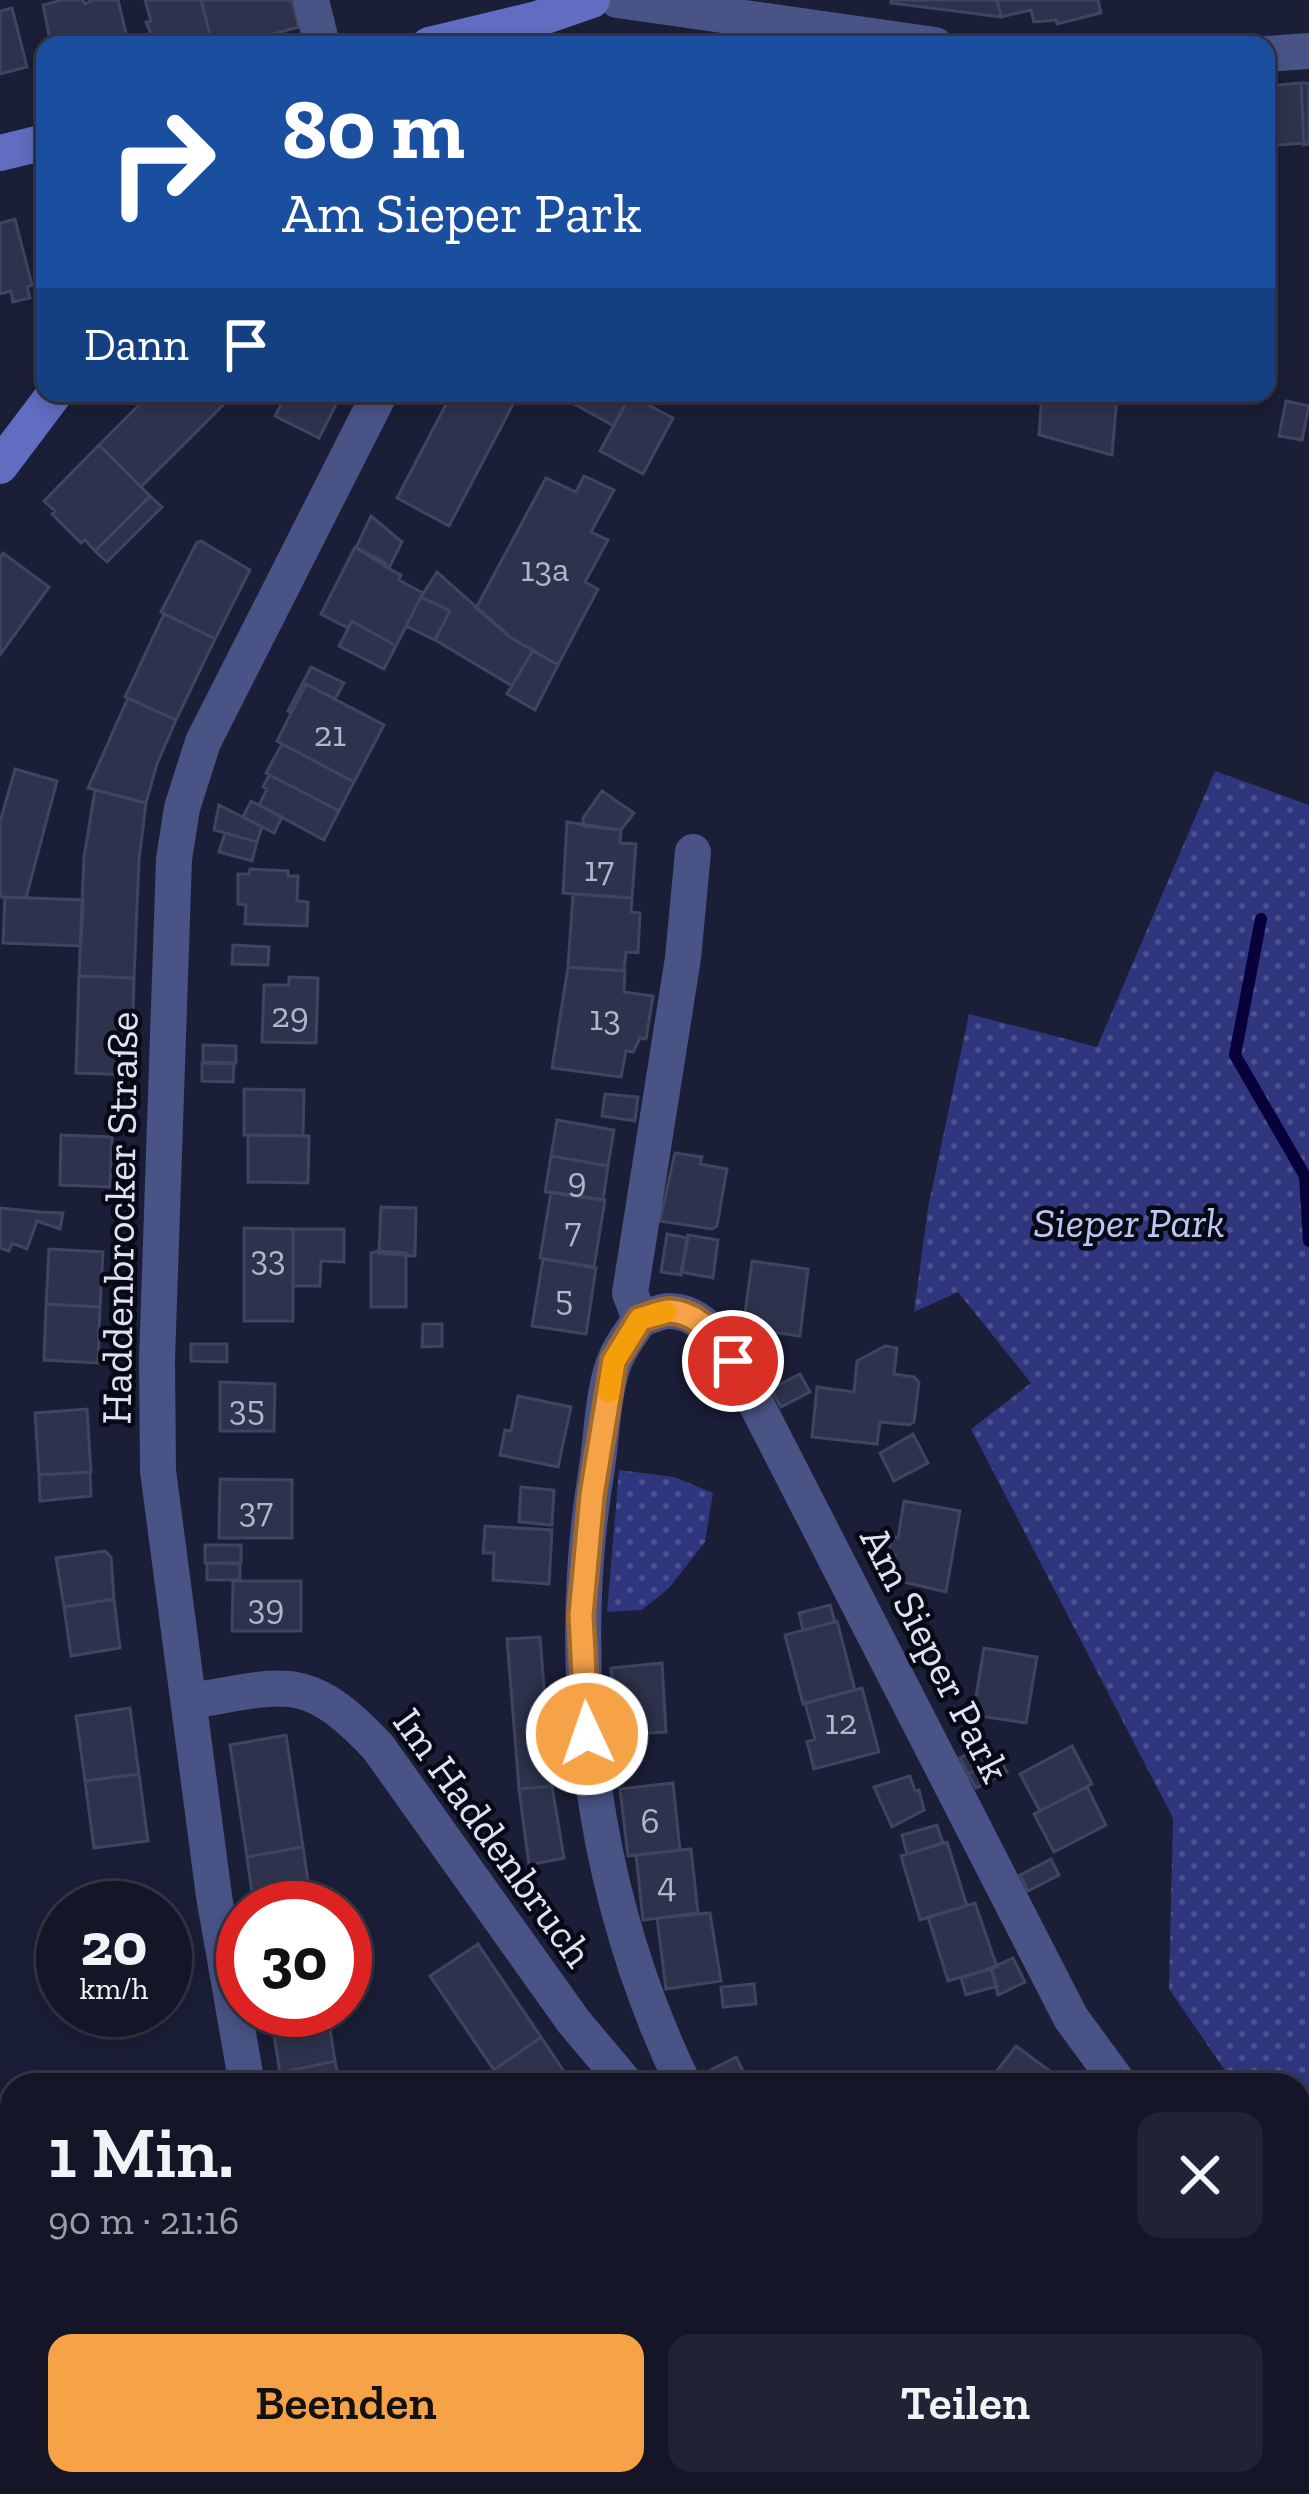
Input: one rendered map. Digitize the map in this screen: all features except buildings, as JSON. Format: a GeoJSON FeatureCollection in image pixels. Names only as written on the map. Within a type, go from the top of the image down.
{"type":"FeatureCollection","features":[{"type":"Feature","properties":{"kind":"main road"},"geometry":{"type":"LineString","coordinates":[[466,36],[594,0]]}},
{"type":"Feature","properties":{"kind":"main road"},"geometry":{"type":"LineString","coordinates":[[545,36],[594,0]]}},
{"type":"Feature","properties":{"kind":"main road"},"geometry":{"type":"LineString","coordinates":[[0,152],[36,144]]}},
{"type":"Feature","properties":{"kind":"main road"},"geometry":{"type":"LineString","coordinates":[[0,466],[48,402]]}},
{"type":"Feature","properties":{"kind":"street"},"geometry":{"type":"LineString","coordinates":[[310,0],[320,36]]}},
{"type":"Feature","properties":{"kind":"street"},"geometry":{"type":"LineString","coordinates":[[617,0],[871,36]]}},
{"type":"Feature","properties":{"kind":"street"},"geometry":{"type":"LineString","coordinates":[[1275,53],[1309,51]]}},
{"type":"Feature","properties":{"kind":"street","name":"Haddenbrocker Straße"},"geometry":{"type":"LineString","coordinates":[[245,2073],[214,1897],[169,1568],[158,1449],[174,859],[182,808],[203,742],[375,402]]}},
{"type":"Feature","properties":{"kind":"street"},"geometry":{"type":"LineString","coordinates":[[679,2073],[660,2030],[606,1856],[587,1734],[581,1615],[592,1495],[614,1361],[640,1319],[630,1293],[683,958],[693,852]]}},
{"type":"Feature","properties":{"kind":"street","name":"Am Sieper Park"},"geometry":{"type":"LineString","coordinates":[[640,1319],[671,1311],[695,1320],[718,1338],[1071,2018],[1111,2073]]}},
{"type":"Feature","properties":{"kind":"street","name":"Im Haddenbruch"},"geometry":{"type":"LineString","coordinates":[[190,1701],[289,1687],[315,1694],[345,1711],[378,1747],[574,2022],[617,2073]]}},
{"type":"Feature","properties":{"kind":"green space","name":"Sieper Park"},"geometry":{"type":"Polygon","coordinates":[[[1215,771],[1309,805],[1309,2073],[1227,2073],[1169,1989],[1173,1818],[971,1429],[1031,1383],[958,1292],[914,1312],[928,1208],[969,1014],[1097,1047],[1215,771]]]}},
{"type":"Feature","properties":{"kind":"green space"},"geometry":{"type":"Polygon","coordinates":[[[619,1470],[674,1477],[713,1493],[705,1542],[669,1588],[642,1610],[607,1612],[619,1470]]]}},
{"type":"Feature","properties":{"kind":"waterway"},"geometry":{"type":"LineString","coordinates":[[1261,919],[1235,1055],[1305,1176],[1309,1241]]}},
{"type":"Feature","properties":{"kind":"slow traffic"},"geometry":{"type":"LineString","coordinates":[[609,1392],[614,1361],[640,1319],[666,1312]]}},
{"type":"Feature","properties":{"kind":"route"},"geometry":{"type":"LineString","coordinates":[[587,1734],[581,1615],[592,1495],[614,1361],[640,1319],[671,1311],[695,1320],[718,1338],[733,1361]]}}]}
